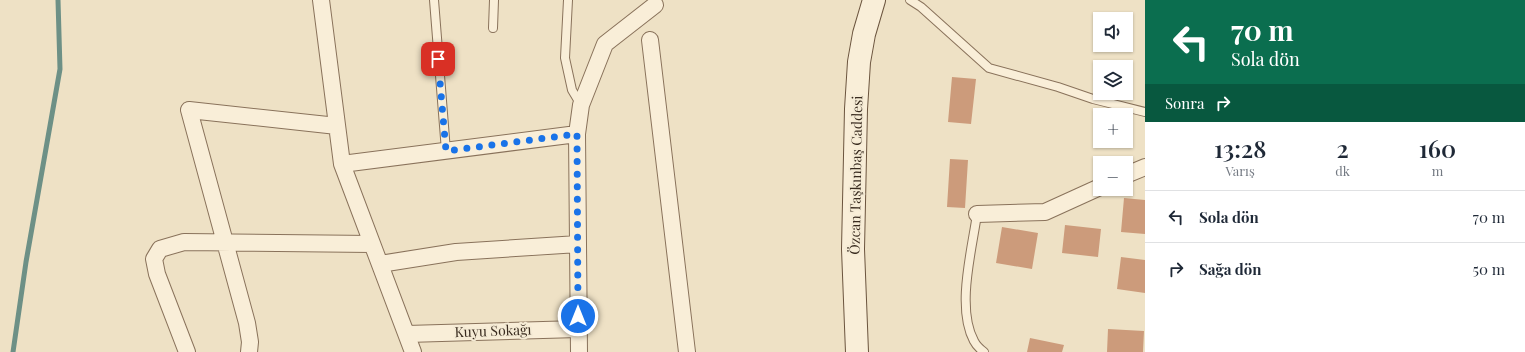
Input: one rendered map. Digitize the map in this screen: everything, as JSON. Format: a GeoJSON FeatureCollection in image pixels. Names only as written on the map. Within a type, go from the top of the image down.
{"type":"FeatureCollection","features":[{"type":"Feature","properties":{"kind":"street"},"geometry":{"type":"LineString","coordinates":[[321,0],[342,164],[413,352]]}},
{"type":"Feature","properties":{"kind":"street","name":"Özcan Taşkınbaş Caddesi"},"geometry":{"type":"LineString","coordinates":[[857,352],[854,249],[856,109],[864,34],[874,0]]}},
{"type":"Feature","properties":{"kind":"street"},"geometry":{"type":"LineString","coordinates":[[579,352],[577,134],[581,105],[605,44],[655,5]]}},
{"type":"Feature","properties":{"kind":"street"},"geometry":{"type":"LineString","coordinates":[[650,40],[688,352]]}},
{"type":"Feature","properties":{"kind":"street"},"geometry":{"type":"LineString","coordinates":[[249,352],[250,342],[247,323],[189,110],[337,126]]}},
{"type":"Feature","properties":{"kind":"street"},"geometry":{"type":"LineString","coordinates":[[342,164],[577,134]]}},
{"type":"Feature","properties":{"kind":"street"},"geometry":{"type":"LineString","coordinates":[[1133,172],[1145,167]]}},
{"type":"Feature","properties":{"kind":"street"},"geometry":{"type":"LineString","coordinates":[[977,214],[1045,212],[1093,191]]}},
{"type":"Feature","properties":{"kind":"street"},"geometry":{"type":"LineString","coordinates":[[187,352],[157,274],[154,259],[160,249],[184,242],[372,244]]}},
{"type":"Feature","properties":{"kind":"street"},"geometry":{"type":"LineString","coordinates":[[380,264],[456,252],[578,244]]}},
{"type":"Feature","properties":{"kind":"street","name":"Kuyu Sokağı"},"geometry":{"type":"LineString","coordinates":[[407,334],[578,329]]}},
{"type":"Feature","properties":{"kind":"lane"},"geometry":{"type":"LineString","coordinates":[[434,0],[446,151]]}},
{"type":"Feature","properties":{"kind":"lane"},"geometry":{"type":"LineString","coordinates":[[493,28],[494,0]]}},
{"type":"Feature","properties":{"kind":"lane"},"geometry":{"type":"LineString","coordinates":[[568,0],[565,58],[572,90],[581,105]]}},
{"type":"Feature","properties":{"kind":"lane"},"geometry":{"type":"LineString","coordinates":[[910,0],[921,7],[989,68],[1058,87],[1093,99],[1145,112]]}},
{"type":"Feature","properties":{"kind":"lane"},"geometry":{"type":"LineString","coordinates":[[977,214],[965,307],[967,322],[974,343],[984,352]]}},
{"type":"Feature","properties":{"kind":"building"},"geometry":{"type":"Polygon","coordinates":[[[952,77],[976,79],[971,124],[948,122],[952,77]]]}},
{"type":"Feature","properties":{"kind":"building"},"geometry":{"type":"Polygon","coordinates":[[[950,159],[968,160],[965,208],[947,207],[950,159]]]}},
{"type":"Feature","properties":{"kind":"building"},"geometry":{"type":"Polygon","coordinates":[[[1124,198],[1145,200],[1145,234],[1121,232],[1124,198]]]}},
{"type":"Feature","properties":{"kind":"building"},"geometry":{"type":"Polygon","coordinates":[[[1065,225],[1101,229],[1098,257],[1062,253],[1065,225]]]}},
{"type":"Feature","properties":{"kind":"building"},"geometry":{"type":"Polygon","coordinates":[[[1002,227],[1038,233],[1032,269],[996,263],[1002,227]]]}},
{"type":"Feature","properties":{"kind":"building"},"geometry":{"type":"Polygon","coordinates":[[[1121,257],[1145,260],[1145,293],[1117,289],[1121,257]]]}},
{"type":"Feature","properties":{"kind":"building"},"geometry":{"type":"Polygon","coordinates":[[[1108,329],[1144,331],[1143,352],[1107,352],[1108,329]]]}},
{"type":"Feature","properties":{"kind":"building"},"geometry":{"type":"Polygon","coordinates":[[[1030,338],[1064,345],[1062,352],[1027,352],[1030,338]]]}},
{"type":"Feature","properties":{"kind":"waterway"},"geometry":{"type":"LineString","coordinates":[[13,352],[26,262],[60,69],[58,0]]}},
{"type":"Feature","properties":{"kind":"route"},"geometry":{"type":"LineString","coordinates":[[438,59],[446,151],[577,134],[578,316]]}}]}
